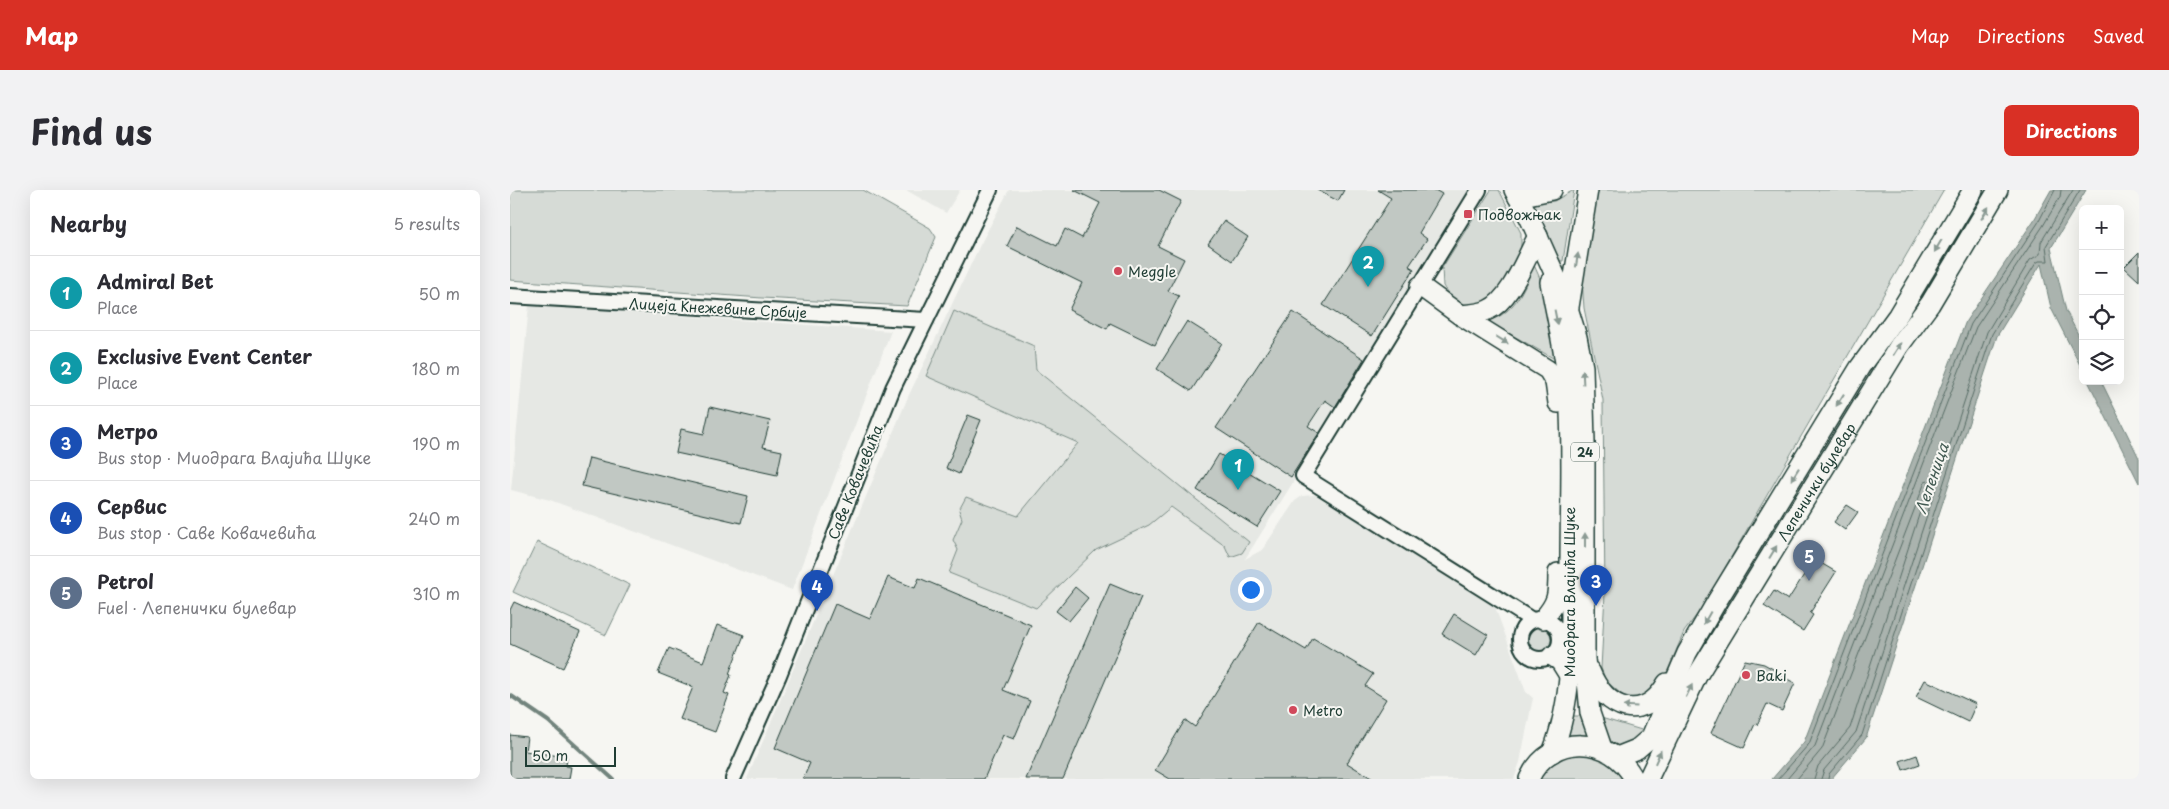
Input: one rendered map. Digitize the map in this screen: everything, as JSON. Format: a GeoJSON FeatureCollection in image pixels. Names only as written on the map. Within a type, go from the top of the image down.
{"type":"FeatureCollection","features":[{"type":"Feature","properties":{"kind":"main road"},"geometry":{"type":"LineString","coordinates":[[1516,193],[1552,190]]}},
{"type":"Feature","properties":{"kind":"main road"},"geometry":{"type":"LineString","coordinates":[[1569,308],[1588,190]]}},
{"type":"Feature","properties":{"kind":"main road","name":"Лепенички булевар"},"geometry":{"type":"LineString","coordinates":[[1609,752],[1637,749],[1651,737],[1688,653],[1717,601],[1860,367],[1898,315],[1973,190]]}},
{"type":"Feature","properties":{"kind":"main road","name":"Лепенички булевар"},"geometry":{"type":"LineString","coordinates":[[1648,779],[1697,676],[1726,627],[1899,346],[1930,304],[1998,190]]}},
{"type":"Feature","properties":{"kind":"main road","name":"Миодрага Влајића Шуке"},"geometry":{"type":"LineString","coordinates":[[1516,193],[1569,308],[1577,337],[1584,389],[1585,658],[1590,713],[1609,752]]}},
{"type":"Feature","properties":{"kind":"main road"},"geometry":{"type":"LineString","coordinates":[[1460,315],[1483,312],[1503,300],[1541,244]]}},
{"type":"Feature","properties":{"kind":"main road","name":"Миодрага Влајића Шуке"},"geometry":{"type":"LineString","coordinates":[[1541,244],[1568,392],[1570,464],[1570,677],[1558,737],[1552,753]]}},
{"type":"Feature","properties":{"kind":"main road"},"geometry":{"type":"LineString","coordinates":[[1420,286],[1460,315],[1541,365],[1551,374],[1556,386],[1564,447],[1570,464]]}},
{"type":"Feature","properties":{"kind":"main road"},"geometry":{"type":"LineString","coordinates":[[1538,619],[1554,607],[1558,598],[1561,513],[1570,485]]}},
{"type":"Feature","properties":{"kind":"main road"},"geometry":{"type":"LineString","coordinates":[[1585,658],[1599,691],[1615,704],[1632,708],[1645,706],[1658,697],[1688,653]]}},
{"type":"Feature","properties":{"kind":"main road"},"geometry":{"type":"LineString","coordinates":[[1552,656],[1560,661],[1570,677]]}},
{"type":"Feature","properties":{"kind":"main road","name":"24"},"geometry":{"type":"LineString","coordinates":[[1529,779],[1538,765],[1552,753],[1564,747],[1578,745],[1609,752],[1626,766],[1634,779]]}},
{"type":"Feature","properties":{"kind":"street","name":"Саве Ковачевића"},"geometry":{"type":"LineString","coordinates":[[733,779],[779,675],[886,404],[990,190]]}},
{"type":"Feature","properties":{"kind":"street"},"geometry":{"type":"LineString","coordinates":[[1479,190],[1303,476],[1538,619],[1555,625],[1559,631],[1560,645],[1552,656],[1539,660],[1526,654],[1522,649],[1520,636],[1522,629],[1538,619]]}},
{"type":"Feature","properties":{"kind":"street","name":"Лицеја Кнежевине Србије"},"geometry":{"type":"LineString","coordinates":[[510,296],[926,320]]}},
{"type":"Feature","properties":{"kind":"shaded area"},"geometry":{"type":"Polygon","coordinates":[[[510,190],[863,190],[930,228],[936,237],[907,306],[510,280],[510,190]]]}},
{"type":"Feature","properties":{"kind":"shaded area"},"geometry":{"type":"Polygon","coordinates":[[[906,190],[960,190],[946,213],[906,190]]]}},
{"type":"Feature","properties":{"kind":"shaded area"},"geometry":{"type":"Polygon","coordinates":[[[1009,190],[1476,190],[1245,559],[1262,550],[1295,501],[1302,496],[1315,495],[1494,604],[1526,692],[1533,698],[1520,762],[1514,779],[747,779],[908,397],[980,245],[1009,190]]]}},
{"type":"Feature","properties":{"kind":"shaded area"},"geometry":{"type":"Polygon","coordinates":[[[1491,190],[1499,190],[1521,233],[1521,247],[1501,292],[1493,299],[1473,306],[1463,304],[1449,295],[1443,286],[1442,268],[1491,190]]]}},
{"type":"Feature","properties":{"kind":"shaded area"},"geometry":{"type":"Polygon","coordinates":[[[1574,190],[1563,261],[1560,261],[1532,202],[1554,201],[1574,190]]]}},
{"type":"Feature","properties":{"kind":"shaded area"},"geometry":{"type":"Polygon","coordinates":[[[1595,190],[1944,190],[1701,609],[1684,632],[1662,684],[1644,699],[1622,700],[1620,693],[1606,681],[1601,668],[1605,594],[1603,400],[1584,308],[1582,280],[1595,190]]]}},
{"type":"Feature","properties":{"kind":"shaded area"},"geometry":{"type":"Polygon","coordinates":[[[1534,265],[1542,283],[1555,356],[1553,358],[1487,321],[1497,318],[1512,307],[1534,265]]]}},
{"type":"Feature","properties":{"kind":"shaded area"},"geometry":{"type":"Polygon","coordinates":[[[529,305],[891,331],[792,590],[550,500],[511,490],[529,305]]]}},
{"type":"Feature","properties":{"kind":"shaded area"},"geometry":{"type":"Polygon","coordinates":[[[954,311],[1034,346],[1036,370],[1249,542],[1242,553],[1230,557],[1225,546],[1171,507],[1149,525],[1096,550],[1036,608],[949,573],[958,550],[953,540],[962,519],[959,510],[966,497],[1018,516],[1078,443],[926,376],[954,311]]]}},
{"type":"Feature","properties":{"kind":"shaded area"},"geometry":{"type":"Polygon","coordinates":[[[537,542],[630,585],[606,635],[513,592],[537,542]]]}},
{"type":"Feature","properties":{"kind":"shaded area"},"geometry":{"type":"Polygon","coordinates":[[[1539,627],[1548,630],[1551,639],[1548,648],[1539,651],[1530,648],[1527,639],[1530,630],[1539,627]]]}},
{"type":"Feature","properties":{"kind":"shaded area"},"geometry":{"type":"Polygon","coordinates":[[[1571,716],[1584,716],[1588,736],[1564,738],[1571,716]]]}},
{"type":"Feature","properties":{"kind":"shaded area"},"geometry":{"type":"Polygon","coordinates":[[[1601,718],[1645,731],[1624,747],[1610,744],[1601,718]]]}},
{"type":"Feature","properties":{"kind":"shaded area"},"geometry":{"type":"Polygon","coordinates":[[[1573,753],[1604,757],[1626,779],[1539,779],[1554,761],[1573,753]]]}},
{"type":"Feature","properties":{"kind":"water","name":"Лепеница"},"geometry":{"type":"Polygon","coordinates":[[[2051,190],[2086,190],[2051,248],[2066,311],[2079,336],[2079,363],[2051,308],[2041,264],[1997,336],[1866,738],[1831,779],[1772,779],[1804,742],[1966,321],[2034,220],[2051,190]]]}},
{"type":"Feature","properties":{"kind":"water"},"geometry":{"type":"Polygon","coordinates":[[[2090,385],[2103,385],[2139,458],[2139,483],[2090,385]]]}},
{"type":"Feature","properties":{"kind":"building","name":"Meggle"},"geometry":{"type":"Polygon","coordinates":[[[1074,190],[1159,190],[1181,201],[1158,246],[1184,259],[1168,291],[1179,296],[1155,345],[1110,323],[1107,329],[1069,310],[1082,283],[1007,246],[1017,226],[1057,246],[1065,229],[1082,238],[1100,203],[1074,190]]]}},
{"type":"Feature","properties":{"kind":"building"},"geometry":{"type":"Polygon","coordinates":[[[1317,190],[1344,190],[1338,201],[1317,190]]]}},
{"type":"Feature","properties":{"kind":"building"},"geometry":{"type":"Polygon","coordinates":[[[1378,190],[1435,190],[1442,194],[1419,233],[1427,239],[1409,266],[1414,269],[1372,336],[1323,305],[1391,198],[1378,190]]]}},
{"type":"Feature","properties":{"kind":"building"},"geometry":{"type":"Polygon","coordinates":[[[1224,221],[1248,237],[1232,261],[1208,244],[1224,221]]]}},
{"type":"Feature","properties":{"kind":"building"},"geometry":{"type":"Polygon","coordinates":[[[2139,252],[2139,281],[2124,267],[2139,252]]]}},
{"type":"Feature","properties":{"kind":"building"},"geometry":{"type":"Polygon","coordinates":[[[1293,312],[1364,359],[1335,407],[1325,400],[1308,426],[1319,433],[1291,477],[1216,428],[1293,312]]]}},
{"type":"Feature","properties":{"kind":"building"},"geometry":{"type":"Polygon","coordinates":[[[1187,321],[1222,343],[1191,391],[1157,369],[1187,321]]]}},
{"type":"Feature","properties":{"kind":"building"},"geometry":{"type":"Polygon","coordinates":[[[710,407],[770,421],[763,447],[782,451],[777,475],[676,453],[681,429],[704,434],[710,407]]]}},
{"type":"Feature","properties":{"kind":"building"},"geometry":{"type":"Polygon","coordinates":[[[968,415],[981,420],[959,474],[946,468],[968,415]]]}},
{"type":"Feature","properties":{"kind":"building"},"geometry":{"type":"Polygon","coordinates":[[[1219,454],[1280,491],[1257,527],[1197,490],[1219,454]]]}},
{"type":"Feature","properties":{"kind":"building"},"geometry":{"type":"Polygon","coordinates":[[[589,458],[748,496],[741,523],[582,486],[589,458]]]}},
{"type":"Feature","properties":{"kind":"building"},"geometry":{"type":"Polygon","coordinates":[[[1847,505],[1858,512],[1845,530],[1834,522],[1847,505]]]}},
{"type":"Feature","properties":{"kind":"building"},"geometry":{"type":"Polygon","coordinates":[[[1814,559],[1836,572],[1810,613],[1813,615],[1803,631],[1764,606],[1774,591],[1788,600],[1814,559]]]}},
{"type":"Feature","properties":{"kind":"building"},"geometry":{"type":"Polygon","coordinates":[[[888,577],[915,588],[919,578],[1031,625],[1003,690],[1030,701],[1014,739],[1003,735],[984,779],[803,779],[810,763],[775,748],[835,604],[870,619],[888,577]]]}},
{"type":"Feature","properties":{"kind":"building"},"geometry":{"type":"Polygon","coordinates":[[[1110,584],[1141,597],[1063,779],[1026,779],[1110,584]]]}},
{"type":"Feature","properties":{"kind":"building"},"geometry":{"type":"Polygon","coordinates":[[[1075,587],[1088,598],[1069,621],[1056,611],[1075,587]]]}},
{"type":"Feature","properties":{"kind":"building"},"geometry":{"type":"Polygon","coordinates":[[[514,602],[580,632],[563,668],[510,644],[510,610],[514,602]]]}},
{"type":"Feature","properties":{"kind":"building"},"geometry":{"type":"Polygon","coordinates":[[[1454,614],[1488,635],[1476,655],[1442,634],[1454,614]]]}},
{"type":"Feature","properties":{"kind":"building","name":"Metro"},"geometry":{"type":"Polygon","coordinates":[[[1259,622],[1306,650],[1313,638],[1373,674],[1365,686],[1386,699],[1347,763],[1373,779],[1170,779],[1155,770],[1185,720],[1195,727],[1259,622]]]}},
{"type":"Feature","properties":{"kind":"building"},"geometry":{"type":"Polygon","coordinates":[[[717,625],[744,635],[729,674],[731,675],[724,693],[729,695],[715,732],[680,719],[693,687],[658,673],[669,648],[703,662],[717,625]]]}},
{"type":"Feature","properties":{"kind":"building"},"geometry":{"type":"Polygon","coordinates":[[[1745,660],[1764,664],[1779,675],[1795,683],[1782,711],[1767,704],[1744,748],[1711,733],[1745,660]]]}},
{"type":"Feature","properties":{"kind":"building"},"geometry":{"type":"Polygon","coordinates":[[[1925,680],[1976,704],[1968,722],[1916,697],[1925,680]]]}},
{"type":"Feature","properties":{"kind":"building"},"geometry":{"type":"Polygon","coordinates":[[[510,735],[527,737],[525,751],[567,757],[566,766],[571,767],[569,779],[510,779],[510,735]]]}},
{"type":"Feature","properties":{"kind":"building"},"geometry":{"type":"Polygon","coordinates":[[[1917,755],[1920,764],[1903,770],[1900,761],[1917,755]]]}},
{"type":"Feature","properties":{"kind":"waterway"},"geometry":{"type":"LineString","coordinates":[[510,695],[548,721],[613,779]]}},
{"type":"Feature","properties":{"kind":"place","name":"Подвожњак"},"geometry":{"type":"Point","coordinates":[1468,214]}},
{"type":"Feature","properties":{"kind":"place","name":"Meggle"},"geometry":{"type":"Point","coordinates":[1118,271]}},
{"type":"Feature","properties":{"kind":"place","name":"Exclusive Event Center"},"geometry":{"type":"Point","coordinates":[1368,287]}},
{"type":"Feature","properties":{"kind":"place","name":"Admiral Bet"},"geometry":{"type":"Point","coordinates":[1238,490]}},
{"type":"Feature","properties":{"kind":"place","name":"Petrol"},"geometry":{"type":"Point","coordinates":[1809,581]}},
{"type":"Feature","properties":{"kind":"place","name":"Метро"},"geometry":{"type":"Point","coordinates":[1596,606]}},
{"type":"Feature","properties":{"kind":"place","name":"Сервис"},"geometry":{"type":"Point","coordinates":[817,611]}},
{"type":"Feature","properties":{"kind":"place","name":"Baki"},"geometry":{"type":"Point","coordinates":[1746,675]}},
{"type":"Feature","properties":{"kind":"place","name":"Metro"},"geometry":{"type":"Point","coordinates":[1293,710]}}]}
